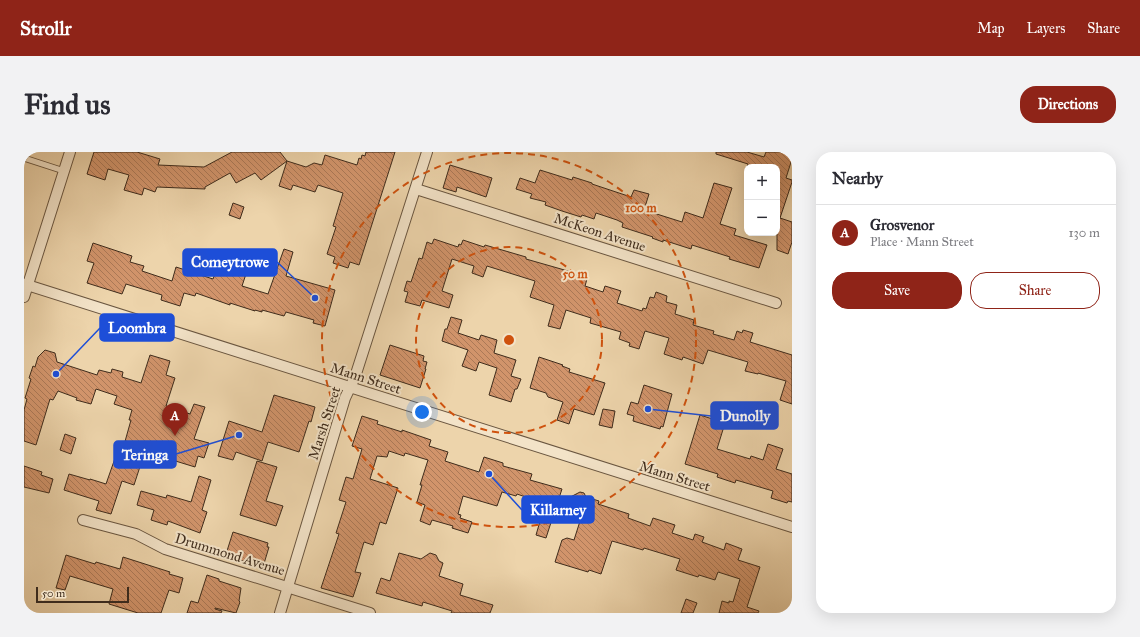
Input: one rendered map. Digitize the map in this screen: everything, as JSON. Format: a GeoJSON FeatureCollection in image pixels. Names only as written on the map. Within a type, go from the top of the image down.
{"type":"FeatureCollection","features":[{"type":"Feature","properties":{"kind":"street"},"geometry":{"type":"LineString","coordinates":[[24,297],[26,285],[70,152]]}},
{"type":"Feature","properties":{"kind":"street","name":"Marsh Street"},"geometry":{"type":"LineString","coordinates":[[280,613],[342,408],[428,152]]}},
{"type":"Feature","properties":{"kind":"street","name":"McKeon Avenue"},"geometry":{"type":"LineString","coordinates":[[416,188],[776,303]]}},
{"type":"Feature","properties":{"kind":"street","name":"Mann Street"},"geometry":{"type":"LineString","coordinates":[[26,285],[792,527]]}},
{"type":"Feature","properties":{"kind":"street","name":"Drummond Avenue"},"geometry":{"type":"LineString","coordinates":[[83,520],[108,528],[136,534],[165,549],[370,613]]}},
{"type":"Feature","properties":{"kind":"lane"},"geometry":{"type":"LineString","coordinates":[[24,158],[64,171]]}},
{"type":"Feature","properties":{"kind":"building"},"geometry":{"type":"Polygon","coordinates":[[[94,152],[137,152],[160,159],[158,165],[204,167],[232,152],[280,152],[287,161],[261,180],[255,173],[236,183],[230,173],[205,187],[205,189],[157,187],[155,192],[144,188],[142,195],[124,190],[129,175],[108,169],[105,180],[87,174],[94,152]]]}},
{"type":"Feature","properties":{"kind":"building"},"geometry":{"type":"Polygon","coordinates":[[[366,152],[395,152],[359,265],[350,262],[348,268],[333,263],[335,257],[327,254],[336,227],[333,226],[343,193],[318,185],[315,192],[293,185],[291,190],[279,186],[287,161],[306,167],[314,163],[322,165],[325,155],[357,165],[359,158],[361,159],[362,155],[365,156],[366,152]]]}},
{"type":"Feature","properties":{"kind":"building"},"geometry":{"type":"Polygon","coordinates":[[[716,152],[747,152],[764,157],[766,152],[792,152],[792,159],[786,178],[792,180],[792,182],[780,218],[780,164],[748,164],[716,154],[716,152]]]}},
{"type":"Feature","properties":{"kind":"building"},"geometry":{"type":"Polygon","coordinates":[[[450,165],[492,178],[486,197],[457,187],[456,192],[443,188],[450,165]]]}},
{"type":"Feature","properties":{"kind":"building"},"geometry":{"type":"Polygon","coordinates":[[[540,170],[572,180],[573,177],[631,197],[634,190],[649,194],[644,210],[682,222],[685,212],[703,218],[714,183],[732,188],[720,224],[736,229],[734,235],[767,245],[759,268],[729,259],[730,257],[692,245],[691,249],[663,240],[663,242],[652,238],[653,237],[622,227],[623,223],[596,213],[594,219],[582,215],[581,217],[562,211],[545,205],[546,202],[530,198],[532,194],[516,189],[520,178],[535,183],[540,170]]]}},
{"type":"Feature","properties":{"kind":"building"},"geometry":{"type":"Polygon","coordinates":[[[233,203],[244,207],[240,219],[229,215],[233,203]]]}},
{"type":"Feature","properties":{"kind":"building"},"geometry":{"type":"Polygon","coordinates":[[[780,218],[792,222],[792,242],[788,254],[777,250],[777,236],[780,236],[780,218]]]}},
{"type":"Feature","properties":{"kind":"building"},"geometry":{"type":"Polygon","coordinates":[[[434,239],[458,247],[459,244],[461,245],[463,240],[484,247],[485,245],[526,257],[526,259],[582,275],[581,277],[587,279],[585,286],[603,292],[605,286],[621,291],[617,303],[642,311],[643,308],[646,309],[650,297],[654,298],[656,292],[667,296],[666,302],[677,305],[675,314],[694,320],[693,325],[714,331],[713,334],[734,340],[737,331],[742,333],[743,330],[753,333],[750,342],[792,355],[792,404],[780,400],[786,381],[745,371],[748,362],[708,350],[703,364],[683,357],[682,360],[664,354],[669,338],[645,331],[639,349],[629,346],[630,343],[619,339],[621,332],[590,323],[591,318],[566,310],[560,329],[548,326],[554,305],[530,297],[535,281],[487,266],[483,277],[472,273],[474,266],[452,259],[442,291],[453,295],[449,308],[422,300],[420,306],[405,302],[408,292],[404,291],[407,281],[411,282],[419,258],[422,259],[427,242],[432,244],[434,239]]]}},
{"type":"Feature","properties":{"kind":"building"},"geometry":{"type":"Polygon","coordinates":[[[93,243],[132,256],[130,262],[144,266],[142,271],[172,281],[176,267],[213,279],[217,269],[233,274],[235,270],[246,274],[242,286],[268,294],[284,249],[293,252],[286,276],[335,290],[325,326],[313,323],[314,320],[286,312],[284,316],[262,310],[262,312],[255,311],[230,303],[230,305],[196,293],[195,296],[184,293],[180,306],[161,300],[162,295],[126,284],[122,294],[87,283],[94,263],[87,261],[93,243]]]}},
{"type":"Feature","properties":{"kind":"building"},"geometry":{"type":"Polygon","coordinates":[[[451,317],[462,320],[458,333],[479,340],[481,335],[497,340],[494,353],[516,360],[511,376],[521,379],[517,389],[515,389],[511,402],[489,395],[497,368],[479,362],[476,371],[462,366],[468,350],[442,341],[445,329],[447,329],[451,317]]]}},
{"type":"Feature","properties":{"kind":"building"},"geometry":{"type":"Polygon","coordinates":[[[390,345],[424,356],[423,361],[427,362],[420,388],[380,375],[390,345]]]}},
{"type":"Feature","properties":{"kind":"building"},"geometry":{"type":"Polygon","coordinates":[[[45,350],[55,353],[57,362],[97,375],[99,370],[111,373],[112,369],[123,372],[122,377],[141,383],[150,355],[170,361],[166,375],[175,378],[166,406],[190,414],[194,404],[205,407],[194,439],[209,443],[204,458],[198,456],[195,467],[169,459],[170,456],[166,454],[167,451],[147,445],[134,485],[122,481],[111,514],[96,510],[99,501],[64,490],[69,474],[106,484],[120,444],[124,445],[131,420],[129,420],[132,410],[114,404],[117,396],[96,389],[91,404],[76,400],[77,398],[58,391],[53,400],[50,399],[36,445],[24,441],[24,410],[27,399],[25,398],[31,379],[29,378],[38,357],[45,350]]]}},
{"type":"Feature","properties":{"kind":"building"},"geometry":{"type":"Polygon","coordinates":[[[539,357],[563,365],[562,366],[570,369],[569,372],[605,383],[594,415],[574,409],[569,424],[557,420],[563,402],[548,397],[546,393],[530,388],[539,357]]]}},
{"type":"Feature","properties":{"kind":"building"},"geometry":{"type":"Polygon","coordinates":[[[644,385],[672,394],[663,427],[661,426],[660,429],[633,421],[634,416],[627,414],[631,402],[638,404],[644,385]]]}},
{"type":"Feature","properties":{"kind":"building"},"geometry":{"type":"Polygon","coordinates":[[[274,395],[315,407],[311,422],[309,421],[299,452],[268,442],[262,461],[236,452],[233,460],[218,456],[229,421],[262,432],[274,395]]]}},
{"type":"Feature","properties":{"kind":"building"},"geometry":{"type":"Polygon","coordinates":[[[603,409],[615,411],[612,428],[599,425],[603,409]]]}},
{"type":"Feature","properties":{"kind":"building"},"geometry":{"type":"Polygon","coordinates":[[[700,415],[725,423],[717,449],[750,459],[751,456],[763,460],[768,444],[783,449],[776,469],[792,474],[792,502],[788,501],[787,503],[771,498],[773,491],[736,480],[735,483],[717,477],[718,474],[685,464],[700,415]]]}},
{"type":"Feature","properties":{"kind":"building"},"geometry":{"type":"Polygon","coordinates":[[[362,416],[378,421],[377,424],[402,432],[402,430],[431,440],[429,446],[448,452],[445,461],[479,472],[484,457],[503,463],[503,466],[532,474],[530,480],[562,489],[557,504],[580,492],[584,493],[586,497],[599,501],[598,504],[629,514],[628,518],[650,526],[653,518],[675,525],[672,533],[693,540],[695,534],[704,537],[702,542],[724,550],[726,543],[742,549],[738,560],[760,567],[747,607],[759,611],[758,613],[719,613],[722,601],[729,603],[729,601],[733,602],[740,579],[718,572],[715,580],[699,575],[698,577],[676,570],[680,559],[644,548],[643,550],[612,541],[601,574],[589,570],[588,572],[555,562],[562,540],[567,538],[574,540],[581,518],[555,510],[546,538],[536,535],[543,511],[535,508],[537,501],[517,494],[516,496],[502,492],[497,506],[463,496],[458,514],[461,515],[460,518],[472,522],[468,533],[452,528],[453,526],[432,520],[430,525],[420,521],[425,505],[417,502],[422,485],[420,485],[428,460],[405,453],[404,456],[389,451],[387,457],[377,456],[370,479],[398,488],[386,524],[380,522],[373,545],[364,542],[355,572],[361,573],[353,597],[321,588],[339,534],[336,533],[346,502],[339,500],[346,477],[353,479],[362,449],[352,446],[362,416]]]}},
{"type":"Feature","properties":{"kind":"building"},"geometry":{"type":"Polygon","coordinates":[[[65,434],[76,438],[71,454],[60,450],[65,434]]]}},
{"type":"Feature","properties":{"kind":"building"},"geometry":{"type":"Polygon","coordinates":[[[257,461],[277,467],[266,501],[283,506],[276,526],[240,515],[257,461]]]}},
{"type":"Feature","properties":{"kind":"building"},"geometry":{"type":"Polygon","coordinates":[[[24,466],[42,472],[41,475],[53,479],[49,493],[24,487],[24,466]]]}},
{"type":"Feature","properties":{"kind":"building"},"geometry":{"type":"Polygon","coordinates":[[[199,476],[211,480],[202,510],[207,512],[200,533],[168,521],[167,525],[151,520],[154,510],[137,505],[141,491],[166,498],[167,495],[191,502],[199,476]]]}},
{"type":"Feature","properties":{"kind":"building"},"geometry":{"type":"Polygon","coordinates":[[[233,532],[268,543],[267,547],[269,547],[263,567],[233,558],[233,556],[226,554],[233,532]]]}},
{"type":"Feature","properties":{"kind":"building"},"geometry":{"type":"Polygon","coordinates":[[[399,553],[421,559],[430,553],[436,555],[439,561],[443,563],[439,576],[463,584],[460,595],[493,605],[490,613],[451,613],[452,611],[423,602],[422,606],[376,593],[381,578],[390,581],[399,553]]]}},
{"type":"Feature","properties":{"kind":"building"},"geometry":{"type":"Polygon","coordinates":[[[66,555],[95,564],[96,562],[120,569],[123,557],[170,572],[169,574],[183,578],[179,593],[169,590],[161,613],[138,613],[109,604],[113,589],[70,576],[65,590],[56,588],[66,555]]]}},
{"type":"Feature","properties":{"kind":"building"},"geometry":{"type":"Polygon","coordinates":[[[207,575],[219,579],[219,581],[241,588],[240,602],[236,613],[215,608],[222,611],[221,613],[187,613],[191,601],[198,603],[207,575]]]}},
{"type":"Feature","properties":{"kind":"building"},"geometry":{"type":"Polygon","coordinates":[[[686,599],[697,603],[693,613],[681,613],[686,599]]]}},
{"type":"Feature","properties":{"kind":"place","name":"Comeytrowe"},"geometry":{"type":"Point","coordinates":[315,298]}},
{"type":"Feature","properties":{"kind":"place","name":"Loombra"},"geometry":{"type":"Point","coordinates":[56,374]}},
{"type":"Feature","properties":{"kind":"place","name":"Dunolly"},"geometry":{"type":"Point","coordinates":[648,409]}},
{"type":"Feature","properties":{"kind":"place","name":"Teringa"},"geometry":{"type":"Point","coordinates":[239,435]}},
{"type":"Feature","properties":{"kind":"place","name":"Grosvenor"},"geometry":{"type":"Point","coordinates":[175,436]}},
{"type":"Feature","properties":{"kind":"place","name":"Killarney"},"geometry":{"type":"Point","coordinates":[489,474]}}]}
